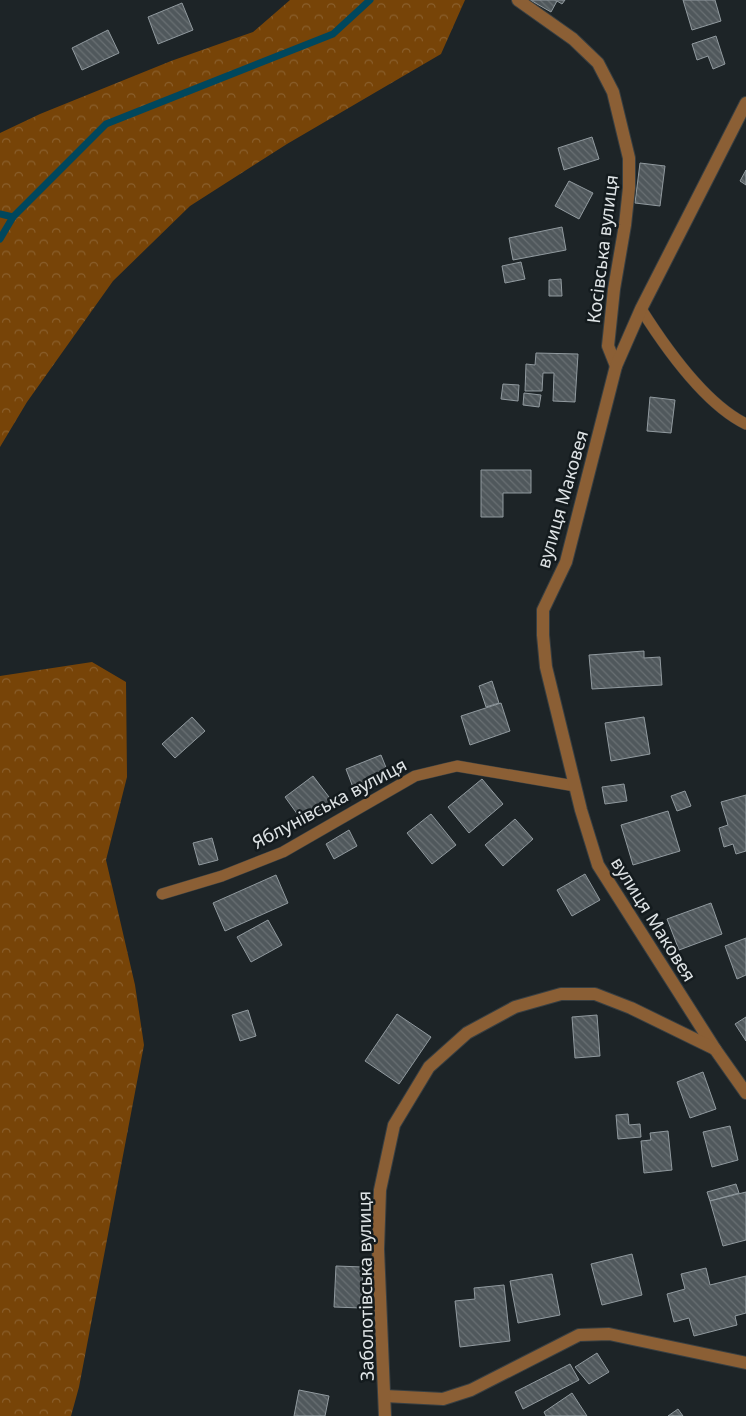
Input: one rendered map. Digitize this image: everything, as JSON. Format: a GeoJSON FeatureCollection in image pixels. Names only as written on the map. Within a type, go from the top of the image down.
{"type":"FeatureCollection","features":[{"type":"Feature","properties":{"kind":"street","name":"Косівська вулиця"},"geometry":{"type":"LineString","coordinates":[[518,0],[573,39],[598,63],[613,92],[629,158],[629,188],[625,225],[614,289],[608,346],[616,366]]}},
{"type":"Feature","properties":{"kind":"street","name":"вулиця Маковея"},"geometry":{"type":"LineString","coordinates":[[746,103],[641,309],[616,366],[566,562],[543,610],[546,668],[575,786],[598,866],[715,1049],[746,1093]]}},
{"type":"Feature","properties":{"kind":"street","name":"Заболотівська вулиця"},"geometry":{"type":"LineString","coordinates":[[385,1416],[378,1249],[380,1190],[394,1125],[429,1067],[467,1032],[515,1007],[561,994],[595,994],[631,1008],[715,1049]]}},
{"type":"Feature","properties":{"kind":"street"},"geometry":{"type":"LineString","coordinates":[[385,1396],[443,1399],[471,1390],[579,1335],[609,1334],[746,1363]]}},
{"type":"Feature","properties":{"kind":"lane"},"geometry":{"type":"LineString","coordinates":[[641,309],[657,334],[699,387],[737,420],[746,424]]}},
{"type":"Feature","properties":{"kind":"lane","name":"Яблунівська вулиця"},"geometry":{"type":"LineString","coordinates":[[162,894],[222,876],[283,852],[415,776],[457,766],[575,786]]}},
{"type":"Feature","properties":{"kind":"green space"},"geometry":{"type":"Polygon","coordinates":[[[290,0],[465,0],[441,54],[287,144],[190,206],[113,281],[27,402],[0,447],[0,133],[40,114],[171,61],[253,32],[290,0]]]}},
{"type":"Feature","properties":{"kind":"green space"},"geometry":{"type":"Polygon","coordinates":[[[92,662],[126,682],[127,777],[106,860],[135,985],[144,1045],[79,1387],[71,1416],[0,1416],[0,676],[92,662]]]}},
{"type":"Feature","properties":{"kind":"building"},"geometry":{"type":"Polygon","coordinates":[[[530,0],[565,0],[562,4],[557,1],[551,12],[530,0]]]}},
{"type":"Feature","properties":{"kind":"building"},"geometry":{"type":"Polygon","coordinates":[[[683,0],[715,0],[721,21],[692,30],[683,0]]]}},
{"type":"Feature","properties":{"kind":"building"},"geometry":{"type":"Polygon","coordinates":[[[182,3],[193,30],[158,44],[148,17],[182,3]]]}},
{"type":"Feature","properties":{"kind":"building"},"geometry":{"type":"Polygon","coordinates":[[[108,30],[119,53],[82,70],[72,48],[108,30]]]}},
{"type":"Feature","properties":{"kind":"building"},"geometry":{"type":"Polygon","coordinates":[[[716,36],[725,64],[713,69],[708,56],[697,60],[692,44],[716,36]]]}},
{"type":"Feature","properties":{"kind":"building"},"geometry":{"type":"Polygon","coordinates":[[[592,137],[599,159],[564,170],[558,148],[592,137]]]}},
{"type":"Feature","properties":{"kind":"building"},"geometry":{"type":"Polygon","coordinates":[[[640,163],[665,166],[660,206],[635,203],[640,163]]]}},
{"type":"Feature","properties":{"kind":"building"},"geometry":{"type":"Polygon","coordinates":[[[746,170],[746,185],[740,181],[746,170]]]}},
{"type":"Feature","properties":{"kind":"building"},"geometry":{"type":"Polygon","coordinates":[[[569,181],[593,193],[579,219],[555,206],[569,181]]]}},
{"type":"Feature","properties":{"kind":"building"},"geometry":{"type":"Polygon","coordinates":[[[562,227],[566,250],[513,260],[509,238],[562,227]]]}},
{"type":"Feature","properties":{"kind":"building"},"geometry":{"type":"Polygon","coordinates":[[[521,262],[525,279],[505,283],[502,266],[521,262]]]}},
{"type":"Feature","properties":{"kind":"building"},"geometry":{"type":"Polygon","coordinates":[[[561,279],[562,296],[549,296],[549,280],[561,279]]]}},
{"type":"Feature","properties":{"kind":"building"},"geometry":{"type":"Polygon","coordinates":[[[536,353],[578,354],[575,402],[553,401],[554,373],[543,373],[542,391],[525,391],[526,364],[535,365],[536,353]]]}},
{"type":"Feature","properties":{"kind":"building"},"geometry":{"type":"Polygon","coordinates":[[[503,384],[519,385],[518,401],[501,399],[503,384]]]}},
{"type":"Feature","properties":{"kind":"building"},"geometry":{"type":"Polygon","coordinates":[[[524,393],[541,395],[539,407],[523,405],[524,393]]]}},
{"type":"Feature","properties":{"kind":"building"},"geometry":{"type":"Polygon","coordinates":[[[650,397],[675,400],[671,433],[647,431],[650,397]]]}},
{"type":"Feature","properties":{"kind":"building"},"geometry":{"type":"Polygon","coordinates":[[[481,470],[531,470],[531,493],[503,493],[503,517],[481,517],[481,470]]]}},
{"type":"Feature","properties":{"kind":"building"},"geometry":{"type":"Polygon","coordinates":[[[644,651],[644,658],[660,657],[662,685],[592,689],[589,655],[644,651]]]}},
{"type":"Feature","properties":{"kind":"building"},"geometry":{"type":"Polygon","coordinates":[[[492,681],[499,703],[486,707],[479,686],[492,681]]]}},
{"type":"Feature","properties":{"kind":"building"},"geometry":{"type":"Polygon","coordinates":[[[501,703],[510,731],[470,745],[461,716],[501,703]]]}},
{"type":"Feature","properties":{"kind":"building"},"geometry":{"type":"Polygon","coordinates":[[[192,717],[205,731],[175,758],[162,744],[192,717]]]}},
{"type":"Feature","properties":{"kind":"building"},"geometry":{"type":"Polygon","coordinates":[[[644,717],[650,754],[611,761],[605,723],[644,717]]]}},
{"type":"Feature","properties":{"kind":"building"},"geometry":{"type":"Polygon","coordinates":[[[381,755],[389,775],[354,790],[346,769],[381,755]]]}},
{"type":"Feature","properties":{"kind":"building"},"geometry":{"type":"Polygon","coordinates":[[[313,776],[332,801],[303,822],[285,797],[313,776]]]}},
{"type":"Feature","properties":{"kind":"building"},"geometry":{"type":"Polygon","coordinates":[[[482,779],[503,804],[469,833],[448,807],[482,779]]]}},
{"type":"Feature","properties":{"kind":"building"},"geometry":{"type":"Polygon","coordinates":[[[624,784],[627,801],[605,804],[602,787],[624,784]]]}},
{"type":"Feature","properties":{"kind":"building"},"geometry":{"type":"Polygon","coordinates":[[[685,791],[691,806],[677,811],[671,796],[685,791]]]}},
{"type":"Feature","properties":{"kind":"building"},"geometry":{"type":"Polygon","coordinates":[[[746,795],[746,851],[736,854],[733,844],[724,847],[719,828],[728,825],[721,802],[746,795]]]}},
{"type":"Feature","properties":{"kind":"building"},"geometry":{"type":"Polygon","coordinates":[[[668,811],[680,851],[633,865],[621,825],[668,811]]]}},
{"type":"Feature","properties":{"kind":"building"},"geometry":{"type":"Polygon","coordinates":[[[431,814],[456,845],[432,864],[407,833],[431,814]]]}},
{"type":"Feature","properties":{"kind":"building"},"geometry":{"type":"Polygon","coordinates":[[[515,819],[533,839],[503,866],[485,845],[515,819]]]}},
{"type":"Feature","properties":{"kind":"building"},"geometry":{"type":"Polygon","coordinates":[[[349,830],[357,846],[334,859],[326,844],[349,830]]]}},
{"type":"Feature","properties":{"kind":"building"},"geometry":{"type":"Polygon","coordinates":[[[212,838],[218,860],[199,865],[193,843],[212,838]]]}},
{"type":"Feature","properties":{"kind":"building"},"geometry":{"type":"Polygon","coordinates":[[[585,874],[600,900],[572,916],[557,890],[585,874]]]}},
{"type":"Feature","properties":{"kind":"building"},"geometry":{"type":"Polygon","coordinates":[[[276,875],[288,903],[225,931],[213,903],[276,875]]]}},
{"type":"Feature","properties":{"kind":"building"},"geometry":{"type":"Polygon","coordinates":[[[711,903],[722,934],[679,950],[667,919],[711,903]]]}},
{"type":"Feature","properties":{"kind":"building"},"geometry":{"type":"Polygon","coordinates":[[[268,920],[282,945],[251,962],[237,937],[268,920]]]}},
{"type":"Feature","properties":{"kind":"building"},"geometry":{"type":"Polygon","coordinates":[[[746,938],[746,975],[737,979],[725,946],[746,938]]]}},
{"type":"Feature","properties":{"kind":"building"},"geometry":{"type":"Polygon","coordinates":[[[248,1010],[256,1036],[240,1041],[232,1015],[248,1010]]]}},
{"type":"Feature","properties":{"kind":"building"},"geometry":{"type":"Polygon","coordinates":[[[397,1014],[431,1037],[399,1084],[365,1061],[397,1014]]]}},
{"type":"Feature","properties":{"kind":"building"},"geometry":{"type":"Polygon","coordinates":[[[597,1015],[600,1056],[575,1058],[572,1017],[597,1015]]]}},
{"type":"Feature","properties":{"kind":"building"},"geometry":{"type":"Polygon","coordinates":[[[746,1017],[746,1041],[735,1024],[746,1017]]]}},
{"type":"Feature","properties":{"kind":"building"},"geometry":{"type":"Polygon","coordinates":[[[703,1072],[716,1109],[690,1118],[677,1082],[703,1072]]]}},
{"type":"Feature","properties":{"kind":"building"},"geometry":{"type":"Polygon","coordinates":[[[628,1114],[629,1125],[640,1124],[641,1137],[618,1139],[616,1115],[628,1114]]]}},
{"type":"Feature","properties":{"kind":"building"},"geometry":{"type":"Polygon","coordinates":[[[730,1126],[738,1160],[712,1167],[703,1132],[730,1126]]]}},
{"type":"Feature","properties":{"kind":"building"},"geometry":{"type":"Polygon","coordinates":[[[668,1131],[672,1170],[644,1173],[641,1141],[651,1140],[650,1133],[668,1131]]]}},
{"type":"Feature","properties":{"kind":"building"},"geometry":{"type":"Polygon","coordinates":[[[736,1184],[739,1193],[710,1201],[707,1192],[736,1184]]]}},
{"type":"Feature","properties":{"kind":"building"},"geometry":{"type":"Polygon","coordinates":[[[746,1192],[746,1240],[723,1246],[710,1201],[746,1192]]]}},
{"type":"Feature","properties":{"kind":"building"},"geometry":{"type":"Polygon","coordinates":[[[632,1254],[642,1295],[602,1305],[591,1264],[632,1254]]]}},
{"type":"Feature","properties":{"kind":"building"},"geometry":{"type":"Polygon","coordinates":[[[336,1266],[363,1267],[361,1308],[334,1307],[336,1266]]]}},
{"type":"Feature","properties":{"kind":"building"},"geometry":{"type":"Polygon","coordinates":[[[706,1268],[710,1285],[746,1276],[746,1313],[735,1316],[737,1325],[694,1336],[689,1318],[674,1322],[667,1294],[685,1289],[681,1274],[706,1268]]]}},
{"type":"Feature","properties":{"kind":"building"},"geometry":{"type":"Polygon","coordinates":[[[552,1274],[560,1315],[518,1323],[510,1281],[552,1274]]]}},
{"type":"Feature","properties":{"kind":"building"},"geometry":{"type":"Polygon","coordinates":[[[504,1285],[510,1341],[460,1347],[455,1301],[475,1299],[474,1288],[504,1285]]]}},
{"type":"Feature","properties":{"kind":"building"},"geometry":{"type":"Polygon","coordinates":[[[597,1353],[609,1372],[589,1384],[575,1367],[597,1353]]]}},
{"type":"Feature","properties":{"kind":"building"},"geometry":{"type":"Polygon","coordinates":[[[570,1364],[579,1380],[523,1409],[515,1392],[570,1364]]]}},
{"type":"Feature","properties":{"kind":"building"},"geometry":{"type":"Polygon","coordinates":[[[299,1390],[329,1396],[325,1416],[294,1416],[299,1390]]]}},
{"type":"Feature","properties":{"kind":"building"},"geometry":{"type":"Polygon","coordinates":[[[572,1393],[587,1416],[546,1416],[544,1412],[572,1393]]]}},
{"type":"Feature","properties":{"kind":"building"},"geometry":{"type":"Polygon","coordinates":[[[678,1409],[683,1416],[668,1416],[678,1409]]]}},
{"type":"Feature","properties":{"kind":"waterway"},"geometry":{"type":"LineString","coordinates":[[0,239],[13,217],[106,124],[333,34],[370,0]]}},
{"type":"Feature","properties":{"kind":"waterway"},"geometry":{"type":"LineString","coordinates":[[0,214],[13,217]]}}]}
